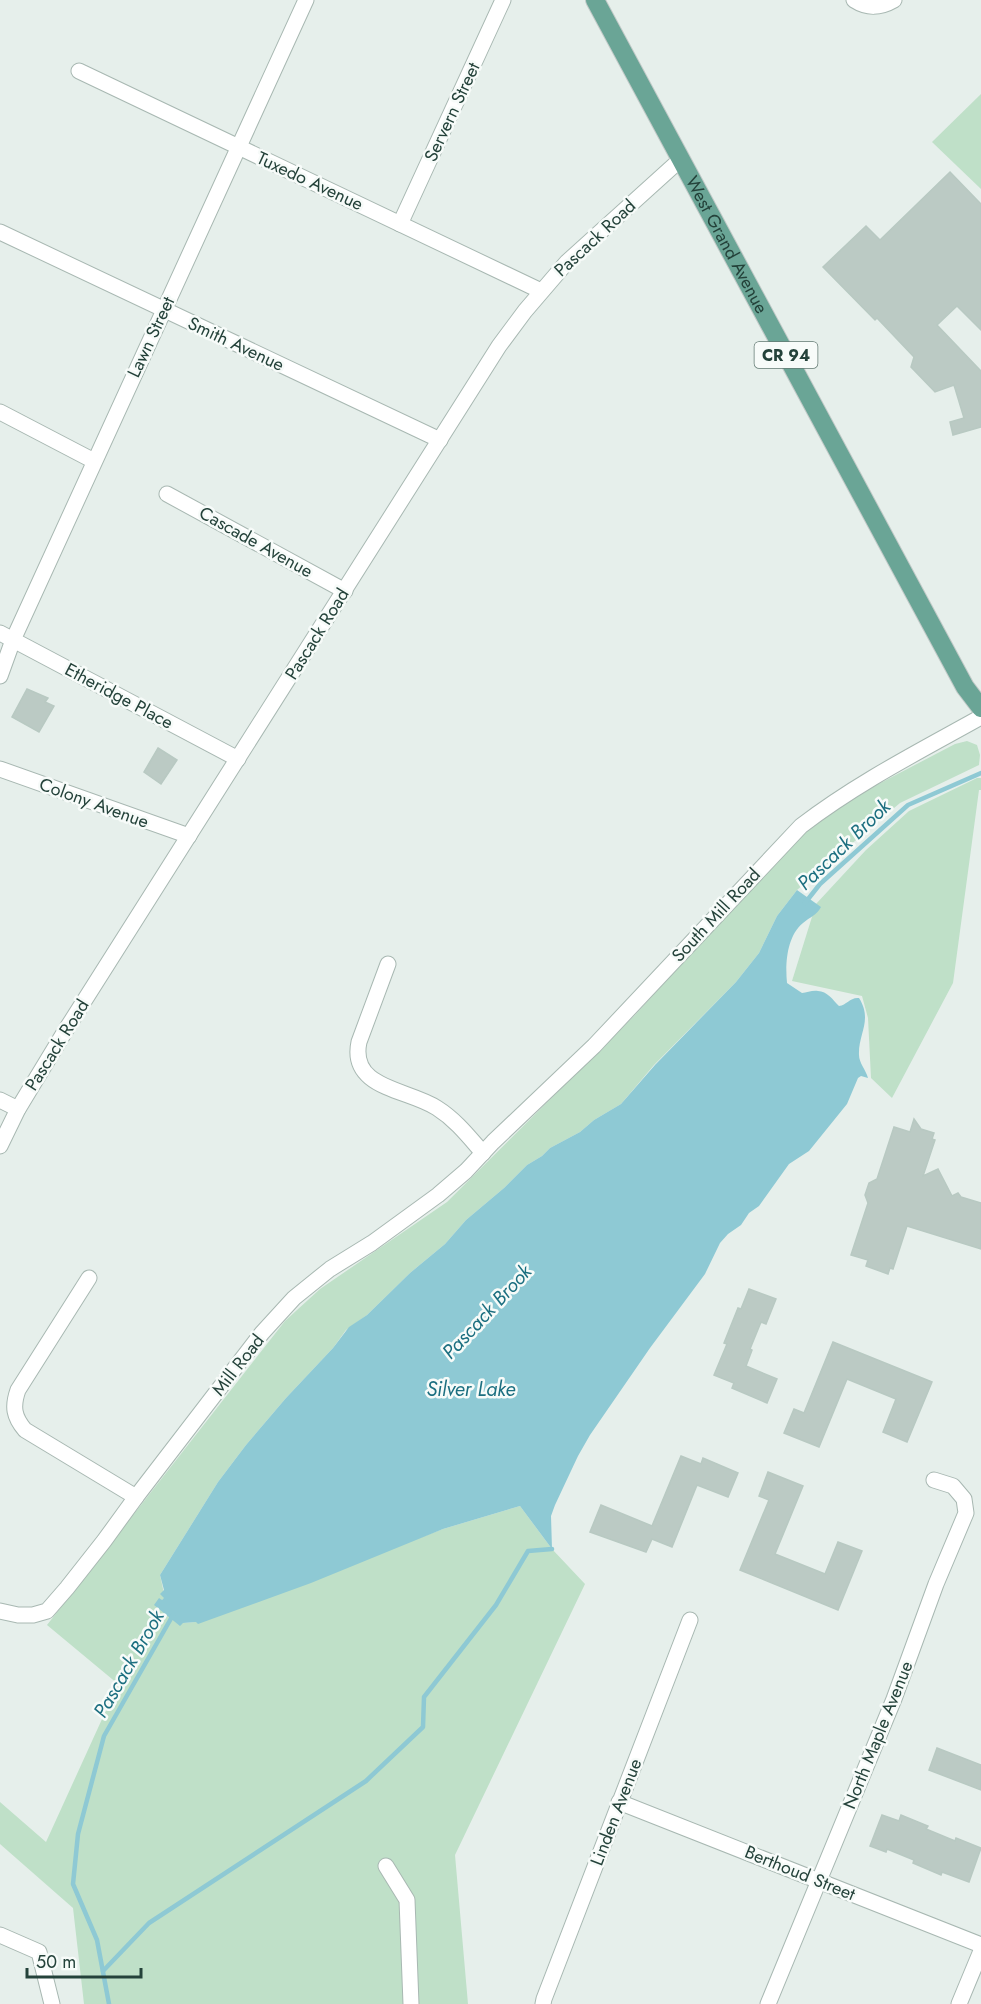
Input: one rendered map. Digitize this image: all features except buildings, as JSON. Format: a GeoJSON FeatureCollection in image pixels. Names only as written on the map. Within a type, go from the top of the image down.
{"type":"FeatureCollection","features":[{"type":"Feature","properties":{"kind":"main road","name":"West Grand Avenue"},"geometry":{"type":"LineString","coordinates":[[595,0],[965,687],[981,708]]}},
{"type":"Feature","properties":{"kind":"street","name":"Lawn Street"},"geometry":{"type":"LineString","coordinates":[[0,676],[6,637],[94,461],[306,0]]}},
{"type":"Feature","properties":{"kind":"street","name":"Servern Street"},"geometry":{"type":"LineString","coordinates":[[400,224],[503,0]]}},
{"type":"Feature","properties":{"kind":"street"},"geometry":{"type":"LineString","coordinates":[[854,0],[862,5],[873,7],[884,6],[894,0]]}},
{"type":"Feature","properties":{"kind":"street","name":"Tuxedo Avenue"},"geometry":{"type":"LineString","coordinates":[[79,71],[541,291]]}},
{"type":"Feature","properties":{"kind":"street","name":"Pascack Road"},"geometry":{"type":"LineString","coordinates":[[0,1146],[18,1109],[67,1028],[499,346],[541,291],[575,255],[681,159]]}},
{"type":"Feature","properties":{"kind":"street","name":"Smith Avenue"},"geometry":{"type":"LineString","coordinates":[[0,232],[440,440]]}},
{"type":"Feature","properties":{"kind":"street"},"geometry":{"type":"LineString","coordinates":[[0,412],[94,461]]}},
{"type":"Feature","properties":{"kind":"street","name":"Cascade Avenue"},"geometry":{"type":"LineString","coordinates":[[167,494],[345,591]]}},
{"type":"Feature","properties":{"kind":"street","name":"Etheridge Place"},"geometry":{"type":"LineString","coordinates":[[6,637],[238,759]]}},
{"type":"Feature","properties":{"kind":"street","name":"South Mill Road"},"geometry":{"type":"LineString","coordinates":[[483,1153],[594,1046],[801,826],[827,806],[898,763],[981,717]]}},
{"type":"Feature","properties":{"kind":"street","name":"Colony Avenue"},"geometry":{"type":"LineString","coordinates":[[0,769],[189,837]]}},
{"type":"Feature","properties":{"kind":"street"},"geometry":{"type":"LineString","coordinates":[[388,964],[359,1042],[358,1064],[364,1074],[373,1081],[424,1100],[439,1109],[456,1122],[483,1153]]}},
{"type":"Feature","properties":{"kind":"street"},"geometry":{"type":"LineString","coordinates":[[0,1100],[18,1109]]}},
{"type":"Feature","properties":{"kind":"street","name":"Mill Road"},"geometry":{"type":"LineString","coordinates":[[0,1611],[18,1615],[33,1615],[47,1611],[104,1541],[135,1497],[262,1333],[294,1298],[330,1269],[372,1243],[438,1195],[483,1153]]}},
{"type":"Feature","properties":{"kind":"street"},"geometry":{"type":"LineString","coordinates":[[89,1278],[18,1390],[14,1400],[14,1412],[18,1422],[25,1430],[135,1497]]}},
{"type":"Feature","properties":{"kind":"street","name":"North Maple Avenue"},"geometry":{"type":"LineString","coordinates":[[768,2004],[894,1699],[936,1584],[966,1513],[964,1499],[954,1486],[934,1480]]}},
{"type":"Feature","properties":{"kind":"street","name":"Linden Avenue"},"geometry":{"type":"LineString","coordinates":[[543,2004],[690,1620]]}},
{"type":"Feature","properties":{"kind":"street","name":"Berthoud Street"},"geometry":{"type":"LineString","coordinates":[[619,1802],[981,1945]]}},
{"type":"Feature","properties":{"kind":"street"},"geometry":{"type":"LineString","coordinates":[[386,1866],[406,1900],[411,2004]]}},
{"type":"Feature","properties":{"kind":"street"},"geometry":{"type":"LineString","coordinates":[[0,1935],[39,1952],[52,2004]]}},
{"type":"Feature","properties":{"kind":"street"},"geometry":{"type":"LineString","coordinates":[[959,2004],[981,1951]]}},
{"type":"Feature","properties":{"kind":"green space"},"geometry":{"type":"Polygon","coordinates":[[[981,94],[981,189],[932,142],[981,94]]]}},
{"type":"Feature","properties":{"kind":"green space"},"geometry":{"type":"Polygon","coordinates":[[[967,741],[977,745],[980,755],[979,765],[900,803],[797,890],[777,916],[759,953],[736,982],[654,1065],[621,1104],[527,1165],[466,1220],[445,1244],[410,1273],[367,1315],[346,1330],[333,1348],[246,1445],[218,1482],[160,1575],[165,1598],[162,1600],[183,1623],[196,1622],[443,1529],[520,1506],[552,1549],[585,1584],[455,1855],[468,2004],[84,2004],[73,1908],[0,1844],[0,1802],[46,1842],[118,1684],[47,1625],[285,1321],[320,1289],[447,1202],[635,1015],[794,841],[846,801],[955,744],[967,741]]]}},
{"type":"Feature","properties":{"kind":"green space"},"geometry":{"type":"Polygon","coordinates":[[[981,778],[981,790],[979,790],[953,983],[892,1098],[871,1078],[868,1018],[862,996],[792,981],[816,904],[866,850],[909,811],[981,778]]]}},
{"type":"Feature","properties":{"kind":"water","name":"Silver Lake"},"geometry":{"type":"Polygon","coordinates":[[[797,890],[821,907],[793,935],[786,967],[787,983],[802,993],[824,992],[839,1006],[859,998],[865,1013],[865,1020],[859,1058],[868,1078],[861,1076],[858,1078],[847,1104],[809,1151],[789,1164],[759,1206],[749,1213],[741,1225],[720,1243],[705,1274],[590,1435],[551,1516],[552,1549],[520,1506],[443,1529],[311,1583],[198,1624],[196,1622],[183,1623],[180,1626],[154,1605],[159,1598],[162,1600],[164,1598],[160,1594],[164,1590],[160,1575],[218,1482],[246,1445],[349,1327],[367,1315],[527,1165],[621,1104],[655,1065],[736,982],[759,953],[777,916],[797,890]]]}},
{"type":"Feature","properties":{"kind":"waterway","name":"Pascack Brook"},"geometry":{"type":"LineString","coordinates":[[805,903],[820,884],[908,805],[981,773]]}},
{"type":"Feature","properties":{"kind":"waterway"},"geometry":{"type":"LineString","coordinates":[[103,1971],[149,1923],[366,1781],[423,1727],[424,1697],[496,1605],[528,1551],[552,1549]]}},
{"type":"Feature","properties":{"kind":"waterway","name":"Pascack Brook"},"geometry":{"type":"LineString","coordinates":[[109,2004],[97,1940],[73,1884],[78,1834],[104,1736],[173,1615]]}}]}
